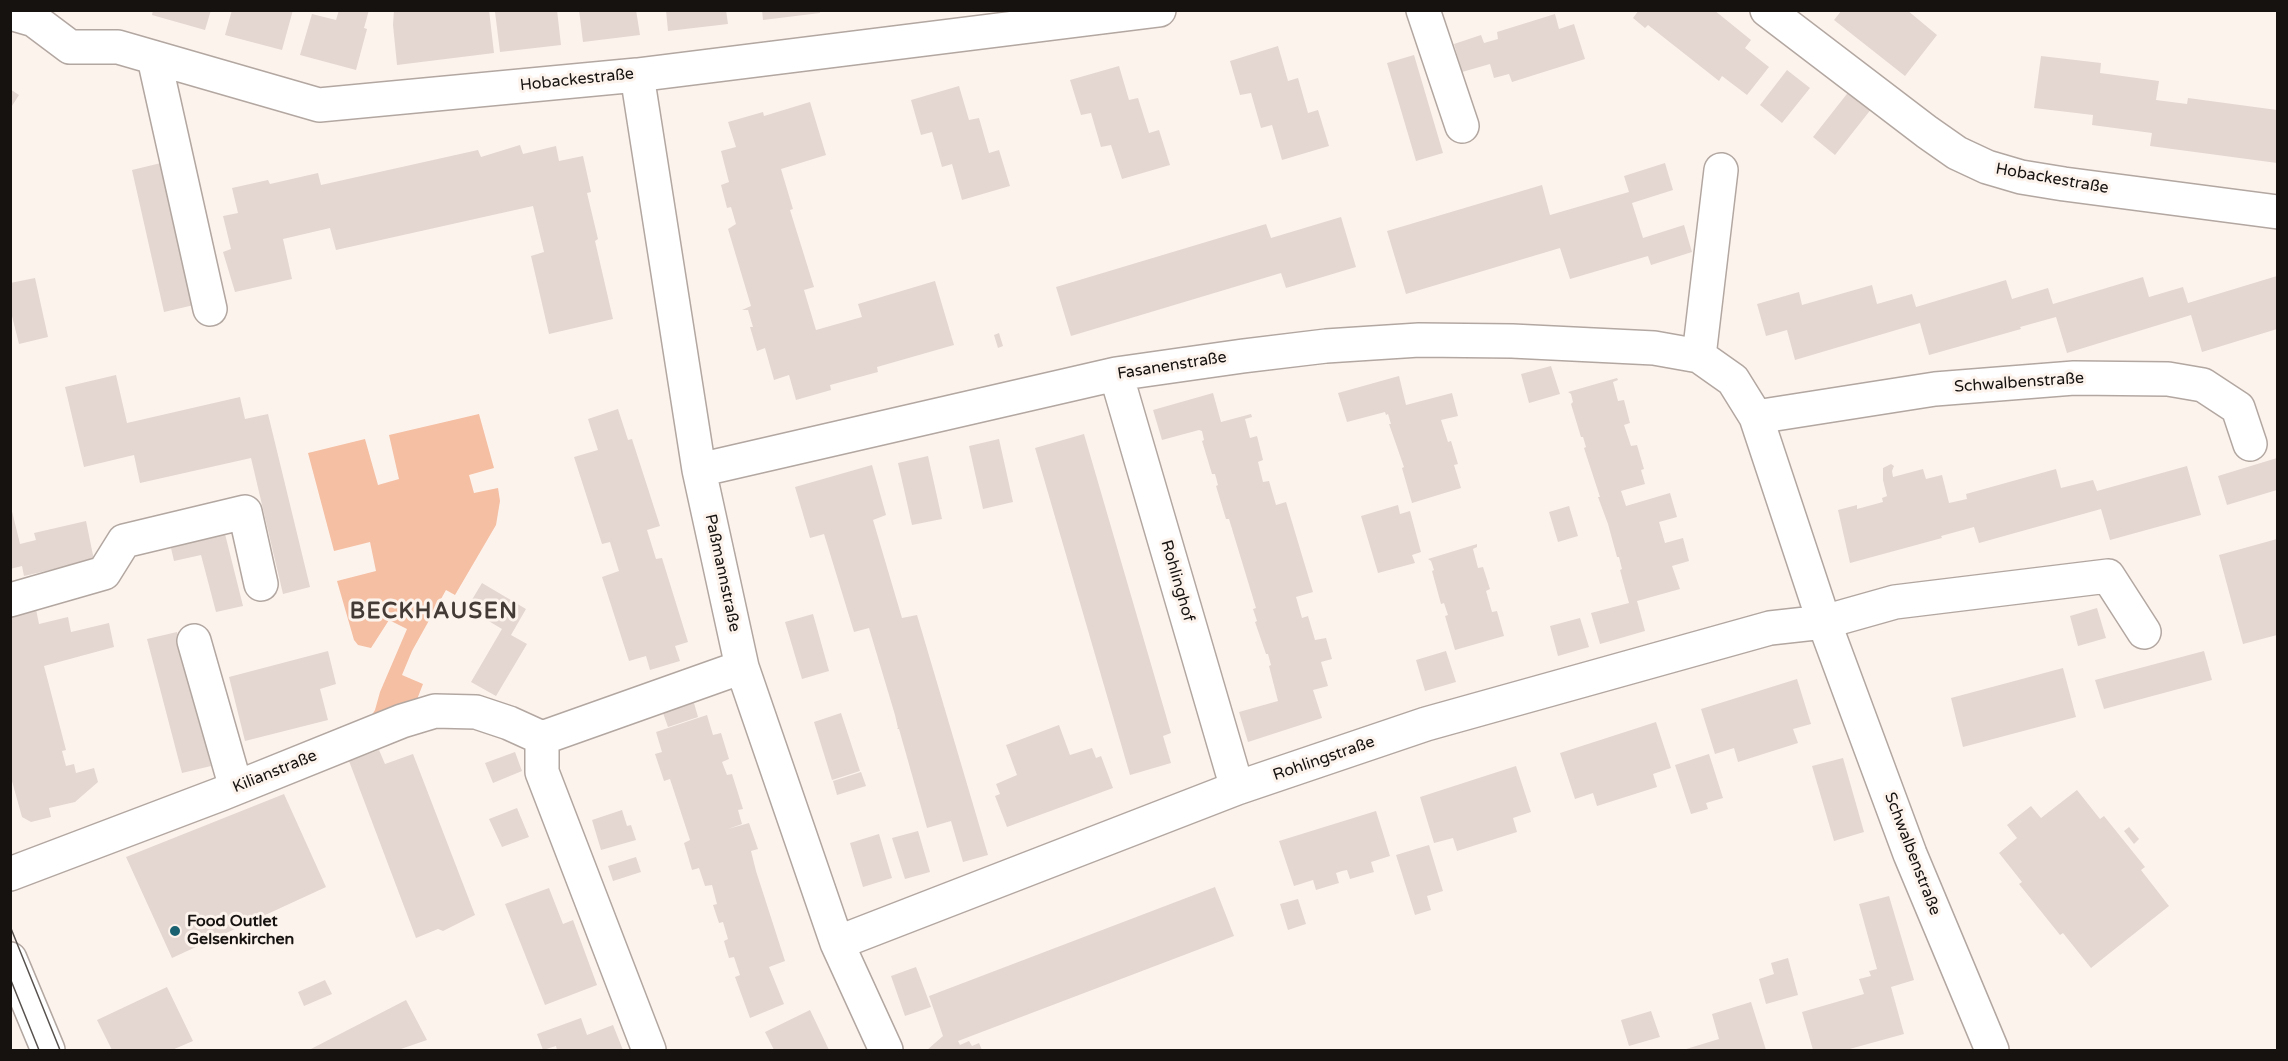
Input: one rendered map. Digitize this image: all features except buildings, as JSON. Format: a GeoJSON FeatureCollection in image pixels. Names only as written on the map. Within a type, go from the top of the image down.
{"type":"FeatureCollection","features":[{"type":"Feature","properties":{"kind":"street","name":"Hobackestraße"},"geometry":{"type":"LineString","coordinates":[[10,13],[34,20],[70,47],[118,46],[319,105],[637,75],[1159,10]]}},
{"type":"Feature","properties":{"kind":"street"},"geometry":{"type":"LineString","coordinates":[[1423,10],[1462,126]]}},
{"type":"Feature","properties":{"kind":"street","name":"Hobackestraße"},"geometry":{"type":"LineString","coordinates":[[1767,10],[1927,132],[1957,153],[1988,167],[2021,177],[2064,184],[2277,212]]}},
{"type":"Feature","properties":{"kind":"street"},"geometry":{"type":"LineString","coordinates":[[154,58],[210,309]]}},
{"type":"Feature","properties":{"kind":"street","name":"Paßmannstraße"},"geometry":{"type":"LineString","coordinates":[[637,75],[699,470],[742,667],[837,943],[886,1050]]}},
{"type":"Feature","properties":{"kind":"street"},"geometry":{"type":"LineString","coordinates":[[1699,356],[1721,170]]}},
{"type":"Feature","properties":{"kind":"street","name":"Fasanenstraße"},"geometry":{"type":"LineString","coordinates":[[699,470],[1116,374],[1263,353],[1419,340],[1512,341],[1654,348]]}},
{"type":"Feature","properties":{"kind":"street","name":"Schwalbenstraße"},"geometry":{"type":"LineString","coordinates":[[1654,348],[1699,356],[1733,380],[1756,417],[1824,622],[1910,854],[1992,1050]]}},
{"type":"Feature","properties":{"kind":"street","name":"Rohlinghof"},"geometry":{"type":"LineString","coordinates":[[1116,374],[1237,788]]}},
{"type":"Feature","properties":{"kind":"street","name":"Schwalbenstraße"},"geometry":{"type":"LineString","coordinates":[[1756,417],[1935,389],[2074,378],[2168,379],[2203,385],[2238,408],[2250,444]]}},
{"type":"Feature","properties":{"kind":"street"},"geometry":{"type":"LineString","coordinates":[[10,600],[104,573],[124,541],[245,512],[261,584]]}},
{"type":"Feature","properties":{"kind":"street"},"geometry":{"type":"LineString","coordinates":[[1824,622],[1895,602],[2108,576],[2144,632]]}},
{"type":"Feature","properties":{"kind":"street","name":"Rohlingstraße"},"geometry":{"type":"LineString","coordinates":[[837,943],[1237,788],[1437,721],[1770,628],[1824,622]]}},
{"type":"Feature","properties":{"kind":"street"},"geometry":{"type":"LineString","coordinates":[[194,641],[236,788]]}},
{"type":"Feature","properties":{"kind":"street"},"geometry":{"type":"LineString","coordinates":[[649,1050],[542,772],[542,738],[742,667]]}},
{"type":"Feature","properties":{"kind":"street","name":"Kilianstraße"},"geometry":{"type":"LineString","coordinates":[[10,874],[236,788],[402,721],[435,711],[476,712],[509,723],[542,738]]}},
{"type":"Feature","properties":{"kind":"street"},"geometry":{"type":"LineString","coordinates":[[10,959],[48,1050]]}},
{"type":"Feature","properties":{"kind":"shaded area"},"geometry":{"type":"Polygon","coordinates":[[[479,414],[494,468],[469,475],[474,493],[498,488],[500,501],[496,525],[455,595],[446,590],[412,651],[402,675],[423,684],[416,702],[368,721],[375,710],[380,692],[407,629],[389,620],[371,648],[358,645],[354,640],[337,581],[376,571],[370,542],[334,551],[308,453],[365,439],[378,485],[399,479],[389,435],[479,414]]]}},
{"type":"Feature","properties":{"kind":"tram line"},"geometry":{"type":"LineString","coordinates":[[10,926],[60,1050]]}},
{"type":"Feature","properties":{"kind":"tram line"},"geometry":{"type":"LineString","coordinates":[[10,978],[39,1050]]}},
{"type":"Feature","properties":{"kind":"place","name":"Food Outlet Gelsenkirchen"},"geometry":{"type":"Point","coordinates":[175,931]}},
{"type":"Feature","properties":{"kind":"district","name":"BECKHAUSEN"},"geometry":{"type":"Point","coordinates":[434,612]}}]}
